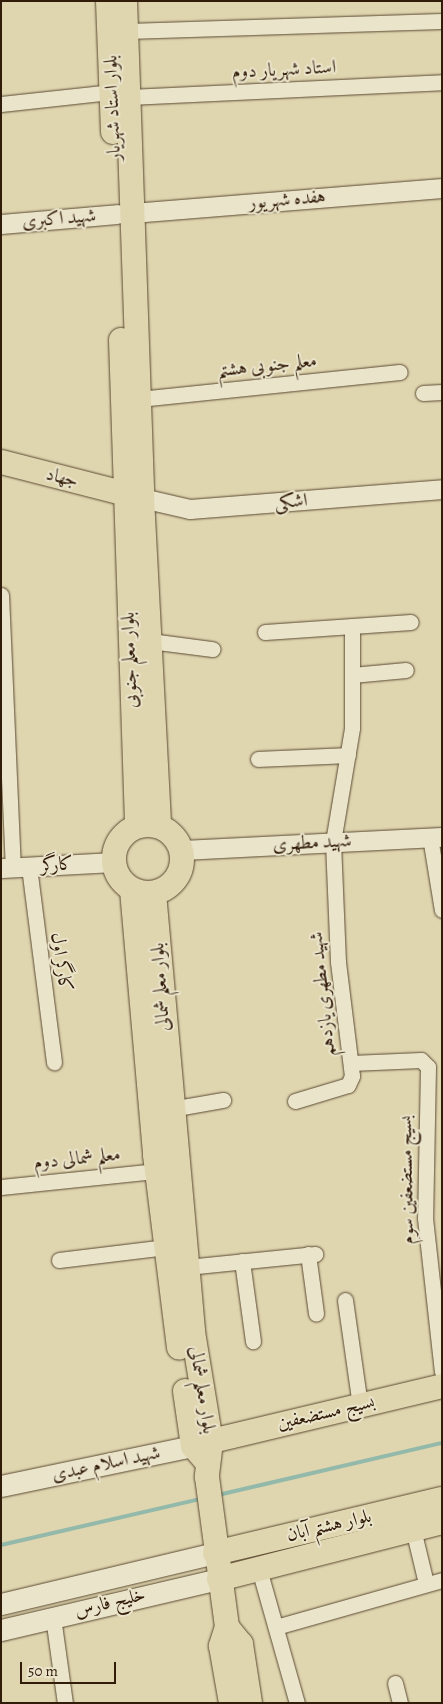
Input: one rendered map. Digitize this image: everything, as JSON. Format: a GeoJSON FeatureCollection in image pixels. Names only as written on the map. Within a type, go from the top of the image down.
{"type":"FeatureCollection","features":[{"type":"Feature","properties":{"kind":"main road","name":"بلوار استاد شهریار"},"geometry":{"type":"LineString","coordinates":[[108,1],[120,95],[124,214]]}},
{"type":"Feature","properties":{"kind":"main road","name":"بلوار استاد شهریار"},"geometry":{"type":"LineString","coordinates":[[120,95],[127,31],[125,1]]}},
{"type":"Feature","properties":{"kind":"main road","name":"بلوار معلم جنوبی"},"geometry":{"type":"LineString","coordinates":[[124,214],[139,400],[133,496],[150,641],[148,826]]}},
{"type":"Feature","properties":{"kind":"main road","name":"بلوار معلم جنوبی"},"geometry":{"type":"LineString","coordinates":[[124,214],[133,496],[148,826]]}},
{"type":"Feature","properties":{"kind":"main road","name":"جهاد"},"geometry":{"type":"LineString","coordinates":[[1,462],[133,496]]}},
{"type":"Feature","properties":{"kind":"main road"},"geometry":{"type":"LineString","coordinates":[[148,826],[177,840],[182,850],[180,873],[174,882],[143,891],[123,883],[114,862],[119,840],[148,826]]}},
{"type":"Feature","properties":{"kind":"main road","name":"بلوار معلم شمالی"},"geometry":{"type":"LineString","coordinates":[[143,891],[171,1109],[182,1282],[204,1456]]}},
{"type":"Feature","properties":{"kind":"main road","name":"بلوار معلم شمالی"},"geometry":{"type":"LineString","coordinates":[[143,891],[156,1170],[166,1247],[182,1282],[201,1397],[204,1456]]}},
{"type":"Feature","properties":{"kind":"main road","name":"بسیج مستضعفین"},"geometry":{"type":"LineString","coordinates":[[204,1456],[256,1430],[442,1386]]}},
{"type":"Feature","properties":{"kind":"main road"},"geometry":{"type":"LineString","coordinates":[[201,1397],[226,1421],[256,1430]]}},
{"type":"Feature","properties":{"kind":"main road"},"geometry":{"type":"LineString","coordinates":[[204,1456],[214,1542],[227,1627],[221,1646],[231,1703]]}},
{"type":"Feature","properties":{"kind":"main road","name":"شهید اسلام عبدی"},"geometry":{"type":"LineString","coordinates":[[1,1486],[204,1456]]}},
{"type":"Feature","properties":{"kind":"main road","name":"بلوار هشتم آبان"},"geometry":{"type":"LineString","coordinates":[[214,1542],[442,1499]]}},
{"type":"Feature","properties":{"kind":"main road","name":"بلوار هشتم آبان"},"geometry":{"type":"LineString","coordinates":[[219,1579],[442,1522]]}},
{"type":"Feature","properties":{"kind":"main road","name":"خلیج فارس"},"geometry":{"type":"LineString","coordinates":[[1,1604],[214,1542]]}},
{"type":"Feature","properties":{"kind":"main road","name":"خلیج فارس"},"geometry":{"type":"LineString","coordinates":[[1,1630],[219,1579]]}},
{"type":"Feature","properties":{"kind":"main road"},"geometry":{"type":"LineString","coordinates":[[227,1627],[241,1644],[250,1703]]}},
{"type":"Feature","properties":{"kind":"street"},"geometry":{"type":"LineString","coordinates":[[127,31],[442,20]]}},
{"type":"Feature","properties":{"kind":"street","name":"استاد شهریار دوم"},"geometry":{"type":"LineString","coordinates":[[1,104],[120,95],[442,82]]}},
{"type":"Feature","properties":{"kind":"street","name":"هفده شهریور"},"geometry":{"type":"LineString","coordinates":[[124,214],[442,188]]}},
{"type":"Feature","properties":{"kind":"street","name":"شهید اکبری"},"geometry":{"type":"LineString","coordinates":[[1,224],[124,214]]}},
{"type":"Feature","properties":{"kind":"street","name":"معلم جنوبی هشتم"},"geometry":{"type":"LineString","coordinates":[[139,400],[400,372]]}},
{"type":"Feature","properties":{"kind":"street"},"geometry":{"type":"LineString","coordinates":[[424,393],[442,392]]}},
{"type":"Feature","properties":{"kind":"street","name":"اشکی"},"geometry":{"type":"LineString","coordinates":[[133,496],[190,509],[442,489]]}},
{"type":"Feature","properties":{"kind":"street","name":"کارگر اول"},"geometry":{"type":"LineString","coordinates":[[1,595],[14,867],[54,1062]]}},
{"type":"Feature","properties":{"kind":"street"},"geometry":{"type":"LineString","coordinates":[[265,632],[411,622]]}},
{"type":"Feature","properties":{"kind":"street","name":"شهید مطهری یازدهم"},"geometry":{"type":"LineString","coordinates":[[295,1101],[348,1085],[352,1064],[338,962],[333,842],[348,755],[352,675],[352,626]]}},
{"type":"Feature","properties":{"kind":"street"},"geometry":{"type":"LineString","coordinates":[[150,641],[212,649]]}},
{"type":"Feature","properties":{"kind":"street"},"geometry":{"type":"LineString","coordinates":[[352,675],[406,670]]}},
{"type":"Feature","properties":{"kind":"street"},"geometry":{"type":"LineString","coordinates":[[258,759],[348,755]]}},
{"type":"Feature","properties":{"kind":"street"},"geometry":{"type":"LineString","coordinates":[[436,837],[442,910]]}},
{"type":"Feature","properties":{"kind":"street","name":"شهید مطهری"},"geometry":{"type":"LineString","coordinates":[[182,850],[436,837]]}},
{"type":"Feature","properties":{"kind":"street","name":"کارگر"},"geometry":{"type":"LineString","coordinates":[[14,867],[114,862]]}},
{"type":"Feature","properties":{"kind":"street","name":"بسیج مستضعفین سوم"},"geometry":{"type":"LineString","coordinates":[[352,1064],[421,1060],[428,1067],[425,1218],[442,1372]]}},
{"type":"Feature","properties":{"kind":"street"},"geometry":{"type":"LineString","coordinates":[[171,1109],[222,1100]]}},
{"type":"Feature","properties":{"kind":"street","name":"معلم شمالی دوم"},"geometry":{"type":"LineString","coordinates":[[1,1187],[156,1170]]}},
{"type":"Feature","properties":{"kind":"street"},"geometry":{"type":"LineString","coordinates":[[59,1260],[166,1247]]}},
{"type":"Feature","properties":{"kind":"street"},"geometry":{"type":"LineString","coordinates":[[182,1282],[242,1261],[312,1254],[316,1313]]}},
{"type":"Feature","properties":{"kind":"street"},"geometry":{"type":"LineString","coordinates":[[242,1261],[253,1341]]}},
{"type":"Feature","properties":{"kind":"street"},"geometry":{"type":"LineString","coordinates":[[345,1300],[360,1405]]}},
{"type":"Feature","properties":{"kind":"street"},"geometry":{"type":"LineString","coordinates":[[413,1529],[426,1583]]}},
{"type":"Feature","properties":{"kind":"street"},"geometry":{"type":"LineString","coordinates":[[259,1568],[296,1700]]}},
{"type":"Feature","properties":{"kind":"street"},"geometry":{"type":"LineString","coordinates":[[276,1627],[442,1580]]}},
{"type":"Feature","properties":{"kind":"street"},"geometry":{"type":"LineString","coordinates":[[54,1617],[65,1703]]}},
{"type":"Feature","properties":{"kind":"street"},"geometry":{"type":"LineString","coordinates":[[395,1683],[400,1703]]}},
{"type":"Feature","properties":{"kind":"waterway"},"geometry":{"type":"LineString","coordinates":[[218,1495],[442,1443]]}},
{"type":"Feature","properties":{"kind":"waterway"},"geometry":{"type":"LineString","coordinates":[[1,1545],[201,1499]]}}]}
